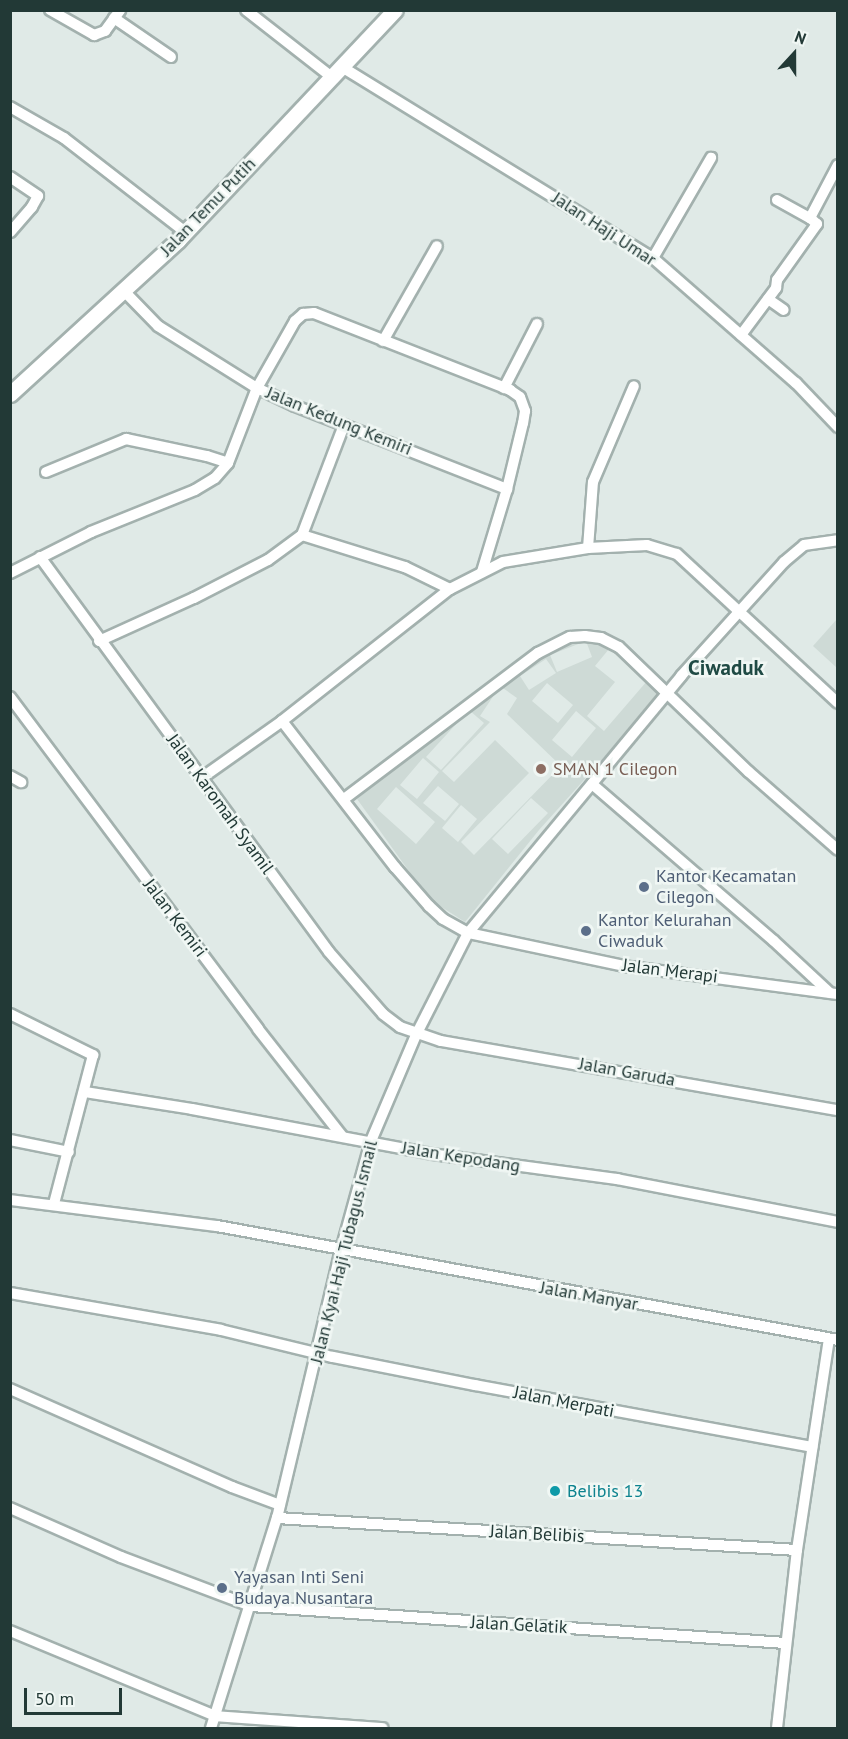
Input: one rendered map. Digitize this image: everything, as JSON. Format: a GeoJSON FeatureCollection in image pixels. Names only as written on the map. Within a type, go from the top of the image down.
{"type":"FeatureCollection","features":[{"type":"Feature","properties":{"kind":"street"},"geometry":{"type":"LineString","coordinates":[[50,10],[94,35],[105,31],[117,14],[171,57]]}},
{"type":"Feature","properties":{"kind":"street","name":"Jalan Haji Umar"},"geometry":{"type":"LineString","coordinates":[[246,10],[338,73],[653,258],[796,383],[837,428]]}},
{"type":"Feature","properties":{"kind":"street","name":"Jalan Temu Putih"},"geometry":{"type":"LineString","coordinates":[[10,394],[186,232],[395,10]]}},
{"type":"Feature","properties":{"kind":"street"},"geometry":{"type":"LineString","coordinates":[[10,107],[64,138],[186,232]]}},
{"type":"Feature","properties":{"kind":"street"},"geometry":{"type":"LineString","coordinates":[[653,258],[711,158]]}},
{"type":"Feature","properties":{"kind":"street"},"geometry":{"type":"LineString","coordinates":[[810,218],[837,165]]}},
{"type":"Feature","properties":{"kind":"street"},"geometry":{"type":"LineString","coordinates":[[10,177],[38,196],[32,207],[10,232]]}},
{"type":"Feature","properties":{"kind":"street"},"geometry":{"type":"LineString","coordinates":[[741,335],[776,288],[777,280],[818,224],[777,200]]}},
{"type":"Feature","properties":{"kind":"street"},"geometry":{"type":"LineString","coordinates":[[383,341],[437,246]]}},
{"type":"Feature","properties":{"kind":"street","name":"Jalan Kedung Kemiri"},"geometry":{"type":"LineString","coordinates":[[124,291],[158,326],[257,388],[507,489]]}},
{"type":"Feature","properties":{"kind":"street"},"geometry":{"type":"LineString","coordinates":[[768,299],[784,310]]}},
{"type":"Feature","properties":{"kind":"street"},"geometry":{"type":"LineString","coordinates":[[10,573],[91,532],[195,490],[215,478],[228,463],[257,388],[296,321],[303,314],[314,313],[504,388],[520,397],[525,411],[507,489],[482,572]]}},
{"type":"Feature","properties":{"kind":"street"},"geometry":{"type":"LineString","coordinates":[[504,388],[537,324]]}},
{"type":"Feature","properties":{"kind":"street"},"geometry":{"type":"LineString","coordinates":[[588,548],[593,482],[634,386]]}},
{"type":"Feature","properties":{"kind":"street"},"geometry":{"type":"LineString","coordinates":[[99,641],[194,598],[268,560],[302,535],[344,425]]}},
{"type":"Feature","properties":{"kind":"street"},"geometry":{"type":"LineString","coordinates":[[46,472],[126,439],[207,456],[228,463]]}},
{"type":"Feature","properties":{"kind":"street"},"geometry":{"type":"LineString","coordinates":[[302,535],[405,567],[450,590]]}},
{"type":"Feature","properties":{"kind":"street","name":"Jalan Kyai Haji Tubagus Ismail"},"geometry":{"type":"LineString","coordinates":[[211,1728],[277,1518],[341,1250],[371,1141],[416,1035],[468,933],[668,692],[784,562],[804,545],[837,540]]}},
{"type":"Feature","properties":{"kind":"street"},"geometry":{"type":"LineString","coordinates":[[203,777],[282,721],[450,590],[503,562],[588,548],[647,545],[677,554],[837,702]]}},
{"type":"Feature","properties":{"kind":"street","name":"Jalan Karomah Syamil"},"geometry":{"type":"LineString","coordinates":[[40,557],[99,641],[203,777],[329,952],[383,1014],[416,1035]]}},
{"type":"Feature","properties":{"kind":"street"},"geometry":{"type":"LineString","coordinates":[[344,799],[538,653],[570,637],[601,638],[619,647],[749,772],[837,850]]}},
{"type":"Feature","properties":{"kind":"street","name":"Jalan Kemiri"},"geometry":{"type":"LineString","coordinates":[[10,697],[251,1020],[342,1136]]}},
{"type":"Feature","properties":{"kind":"street","name":"Jalan Merapi"},"geometry":{"type":"LineString","coordinates":[[282,721],[395,867],[435,913],[468,933],[624,966],[834,994]]}},
{"type":"Feature","properties":{"kind":"street"},"geometry":{"type":"LineString","coordinates":[[10,776],[21,782]]}},
{"type":"Feature","properties":{"kind":"street"},"geometry":{"type":"LineString","coordinates":[[592,784],[834,994]]}},
{"type":"Feature","properties":{"kind":"street"},"geometry":{"type":"LineString","coordinates":[[10,1014],[93,1055],[54,1204]]}},
{"type":"Feature","properties":{"kind":"street","name":"Jalan Garuda"},"geometry":{"type":"LineString","coordinates":[[416,1035],[837,1110]]}},
{"type":"Feature","properties":{"kind":"street","name":"Jalan Kepodang"},"geometry":{"type":"LineString","coordinates":[[85,1092],[371,1141],[432,1154],[617,1179],[837,1222]]}},
{"type":"Feature","properties":{"kind":"street"},"geometry":{"type":"LineString","coordinates":[[10,1140],[69,1152]]}},
{"type":"Feature","properties":{"kind":"street","name":"Jalan Manyar"},"geometry":{"type":"LineString","coordinates":[[10,1200],[217,1226],[833,1340]]}},
{"type":"Feature","properties":{"kind":"street","name":"Jalan Merpati"},"geometry":{"type":"LineString","coordinates":[[10,1293],[221,1330],[318,1353],[475,1385],[812,1447]]}},
{"type":"Feature","properties":{"kind":"street"},"geometry":{"type":"LineString","coordinates":[[777,1728],[797,1550],[812,1447],[833,1340]]}},
{"type":"Feature","properties":{"kind":"street"},"geometry":{"type":"LineString","coordinates":[[10,1389],[232,1487],[280,1505]]}},
{"type":"Feature","properties":{"kind":"street","name":"Jalan Gelatik"},"geometry":{"type":"LineString","coordinates":[[10,1508],[121,1557],[251,1606],[786,1643]]}},
{"type":"Feature","properties":{"kind":"street","name":"Jalan Belibis"},"geometry":{"type":"LineString","coordinates":[[277,1518],[797,1550]]}},
{"type":"Feature","properties":{"kind":"street"},"geometry":{"type":"LineString","coordinates":[[10,1631],[215,1716],[383,1728]]}},
{"type":"Feature","properties":{"kind":"shaded area"},"geometry":{"type":"Polygon","coordinates":[[[837,619],[837,668],[813,646],[837,619]]]}},
{"type":"Feature","properties":{"kind":"shaded area"},"geometry":{"type":"Polygon","coordinates":[[[576,640],[599,640],[663,692],[539,830],[465,922],[429,899],[357,799],[479,700],[545,653],[576,640]],[[586,641],[550,655],[557,672],[592,657],[586,641]],[[609,649],[595,666],[615,682],[587,716],[604,731],[647,681],[609,649]],[[546,659],[520,676],[529,690],[556,673],[546,659]],[[547,683],[532,701],[558,723],[573,705],[547,683]],[[500,686],[480,716],[490,722],[442,771],[454,782],[495,740],[529,773],[461,842],[474,855],[561,766],[507,714],[517,698],[500,686]],[[469,710],[426,757],[441,770],[484,723],[469,710]],[[576,711],[552,740],[572,757],[596,728],[576,711]],[[423,758],[400,785],[417,799],[439,772],[423,758]],[[438,786],[423,803],[445,821],[459,804],[438,786]],[[396,787],[377,809],[416,844],[435,822],[396,787]],[[531,798],[492,839],[508,854],[548,813],[531,798]],[[461,805],[442,828],[458,842],[477,819],[461,805]]]}},
{"type":"Feature","properties":{"kind":"place","name":"SMAN 1 Cilegon"},"geometry":{"type":"Point","coordinates":[541,769]}},
{"type":"Feature","properties":{"kind":"place","name":"Kantor Kecamatan Cilegon"},"geometry":{"type":"Point","coordinates":[644,887]}},
{"type":"Feature","properties":{"kind":"place","name":"Kantor Kelurahan Ciwaduk"},"geometry":{"type":"Point","coordinates":[586,931]}},
{"type":"Feature","properties":{"kind":"place","name":"Belibis 13"},"geometry":{"type":"Point","coordinates":[555,1491]}},
{"type":"Feature","properties":{"kind":"place","name":"Yayasan Inti Seni Budaya Nusantara"},"geometry":{"type":"Point","coordinates":[222,1588]}},
{"type":"Feature","properties":{"kind":"district","name":"Ciwaduk"},"geometry":{"type":"Point","coordinates":[726,668]}}]}
